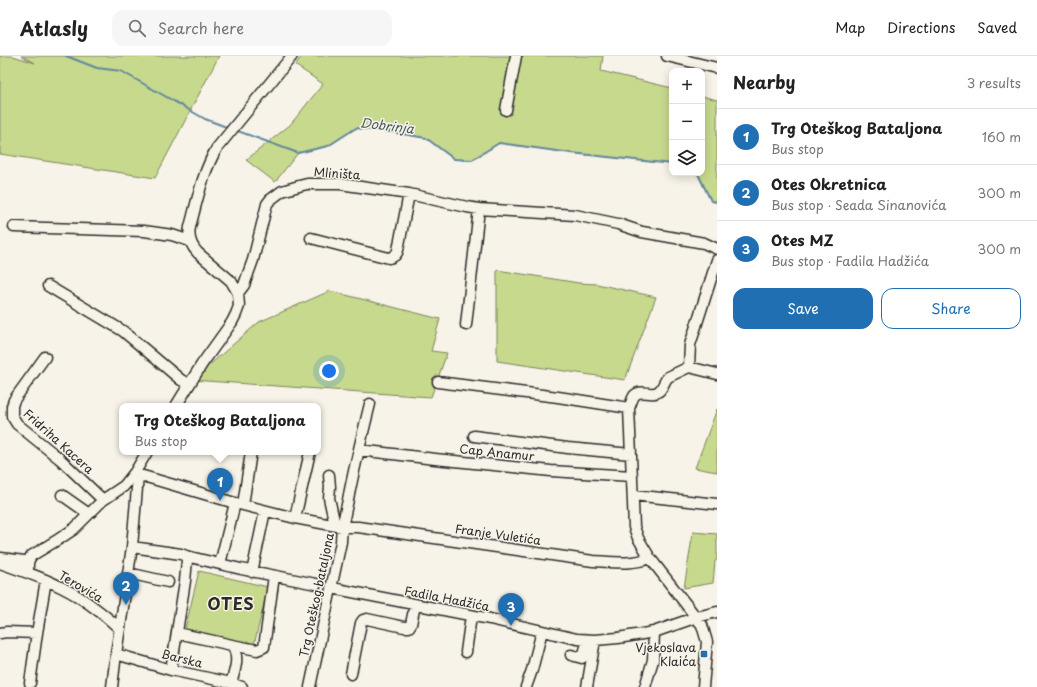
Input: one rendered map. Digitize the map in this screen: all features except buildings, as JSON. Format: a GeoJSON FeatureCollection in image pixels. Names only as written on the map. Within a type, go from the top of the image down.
{"type":"FeatureCollection","features":[{"type":"Feature","properties":{"kind":"street"},"geometry":{"type":"LineString","coordinates":[[178,403],[189,384],[232,322],[238,306],[238,293],[231,281],[193,248],[190,240],[190,227],[207,167],[217,148],[292,56]]}},
{"type":"Feature","properties":{"kind":"street"},"geometry":{"type":"LineString","coordinates":[[506,110],[516,56]]}},
{"type":"Feature","properties":{"kind":"street"},"geometry":{"type":"LineString","coordinates":[[667,56],[717,68]]}},
{"type":"Feature","properties":{"kind":"street","name":"Mliništa"},"geometry":{"type":"LineString","coordinates":[[238,293],[244,285],[253,260],[267,204],[282,191],[307,184],[340,184],[409,194],[479,209],[575,215],[618,224],[642,232],[704,243],[717,249]]}},
{"type":"Feature","properties":{"kind":"street"},"geometry":{"type":"LineString","coordinates":[[311,238],[392,258],[398,250],[409,194]]}},
{"type":"Feature","properties":{"kind":"street"},"geometry":{"type":"LineString","coordinates":[[466,325],[479,209]]}},
{"type":"Feature","properties":{"kind":"street"},"geometry":{"type":"LineString","coordinates":[[14,227],[144,231],[172,235],[190,240]]}},
{"type":"Feature","properties":{"kind":"street"},"geometry":{"type":"LineString","coordinates":[[689,367],[690,345],[717,260]]}},
{"type":"Feature","properties":{"kind":"street"},"geometry":{"type":"LineString","coordinates":[[48,286],[123,331],[181,380],[189,384]]}},
{"type":"Feature","properties":{"kind":"street","name":"Fridriha Kacera"},"geometry":{"type":"LineString","coordinates":[[45,357],[14,400],[12,406],[12,416],[17,424],[60,459],[103,500]]}},
{"type":"Feature","properties":{"kind":"street"},"geometry":{"type":"LineString","coordinates":[[703,687],[707,642],[702,625],[650,558],[638,538],[634,527],[634,495],[629,408],[636,394],[641,392],[658,392],[668,377],[689,367],[717,374]]}},
{"type":"Feature","properties":{"kind":"street"},"geometry":{"type":"LineString","coordinates":[[438,382],[558,397],[629,408]]}},
{"type":"Feature","properties":{"kind":"street"},"geometry":{"type":"LineString","coordinates":[[339,526],[370,404]]}},
{"type":"Feature","properties":{"kind":"street","name":"Cap Anamur"},"geometry":{"type":"LineString","coordinates":[[474,436],[568,448],[631,454]]}},
{"type":"Feature","properties":{"kind":"street","name":"Cap Anamur"},"geometry":{"type":"LineString","coordinates":[[359,450],[551,471],[632,476]]}},
{"type":"Feature","properties":{"kind":"street"},"geometry":{"type":"LineString","coordinates":[[112,687],[132,547],[137,474],[146,455]]}},
{"type":"Feature","properties":{"kind":"street"},"geometry":{"type":"LineString","coordinates":[[220,564],[239,504],[250,455]]}},
{"type":"Feature","properties":{"kind":"street"},"geometry":{"type":"LineString","coordinates":[[295,518],[309,455]]}},
{"type":"Feature","properties":{"kind":"street"},"geometry":{"type":"LineString","coordinates":[[28,567],[31,556],[71,531],[103,500],[124,486],[137,474]]}},
{"type":"Feature","properties":{"kind":"street","name":"Trg Oteškog bataljona"},"geometry":{"type":"LineString","coordinates":[[137,474],[265,511],[339,526],[341,542],[310,687]]}},
{"type":"Feature","properties":{"kind":"street"},"geometry":{"type":"LineString","coordinates":[[329,475],[329,498],[339,526]]}},
{"type":"Feature","properties":{"kind":"street"},"geometry":{"type":"LineString","coordinates":[[62,495],[89,514]]}},
{"type":"Feature","properties":{"kind":"street"},"geometry":{"type":"LineString","coordinates":[[634,495],[717,504]]}},
{"type":"Feature","properties":{"kind":"street"},"geometry":{"type":"LineString","coordinates":[[252,572],[265,511]]}},
{"type":"Feature","properties":{"kind":"street","name":"Franje Vuletića"},"geometry":{"type":"LineString","coordinates":[[339,526],[358,527],[593,561],[619,563],[636,562],[650,558]]}},
{"type":"Feature","properties":{"kind":"street","name":"Trg Oteškog bataljona"},"geometry":{"type":"LineString","coordinates":[[132,547],[181,554],[252,572],[316,584]]}},
{"type":"Feature","properties":{"kind":"street"},"geometry":{"type":"LineString","coordinates":[[171,670],[186,575],[186,556]]}},
{"type":"Feature","properties":{"kind":"street"},"geometry":{"type":"LineString","coordinates":[[0,558],[24,561],[28,567]]}},
{"type":"Feature","properties":{"kind":"street","name":"Terovića"},"geometry":{"type":"LineString","coordinates":[[0,563],[28,567],[46,580],[78,596],[120,629]]}},
{"type":"Feature","properties":{"kind":"street"},"geometry":{"type":"LineString","coordinates":[[128,573],[168,582]]}},
{"type":"Feature","properties":{"kind":"street"},"geometry":{"type":"LineString","coordinates":[[177,633],[257,650],[264,647],[274,576]]}},
{"type":"Feature","properties":{"kind":"street","name":"Terovića"},"geometry":{"type":"LineString","coordinates":[[30,683],[46,580]]}},
{"type":"Feature","properties":{"kind":"street","name":"Fadila Hadžića"},"geometry":{"type":"LineString","coordinates":[[332,588],[542,632],[577,639],[591,640],[618,638],[654,632],[697,617],[717,612]]}},
{"type":"Feature","properties":{"kind":"street"},"geometry":{"type":"LineString","coordinates":[[351,674],[360,622],[367,619],[409,627],[415,605]]}},
{"type":"Feature","properties":{"kind":"street"},"geometry":{"type":"LineString","coordinates":[[466,652],[471,616]]}},
{"type":"Feature","properties":{"kind":"street"},"geometry":{"type":"LineString","coordinates":[[526,687],[542,632]]}},
{"type":"Feature","properties":{"kind":"street"},"geometry":{"type":"LineString","coordinates":[[645,687],[653,660],[654,632]]}},
{"type":"Feature","properties":{"kind":"street"},"geometry":{"type":"LineString","coordinates":[[0,633],[37,633]]}},
{"type":"Feature","properties":{"kind":"street"},"geometry":{"type":"LineString","coordinates":[[571,655],[582,658],[591,640]]}},
{"type":"Feature","properties":{"kind":"street"},"geometry":{"type":"LineString","coordinates":[[587,687],[591,640]]}},
{"type":"Feature","properties":{"kind":"street"},"geometry":{"type":"LineString","coordinates":[[231,683],[236,666],[237,655],[232,645]]}},
{"type":"Feature","properties":{"kind":"street","name":"Barska"},"geometry":{"type":"LineString","coordinates":[[116,654],[171,670],[231,683],[242,687]]}},
{"type":"Feature","properties":{"kind":"green space"},"geometry":{"type":"Polygon","coordinates":[[[0,56],[13,56],[35,63],[21,56],[219,56],[155,178],[0,154],[0,56]]]}},
{"type":"Feature","properties":{"kind":"green space"},"geometry":{"type":"Polygon","coordinates":[[[302,56],[603,56],[601,71],[669,87],[669,164],[571,153],[499,143],[472,160],[454,159],[426,138],[356,128],[328,146],[298,153],[275,182],[246,160],[290,125],[323,84],[295,65],[302,56]]]}},
{"type":"Feature","properties":{"kind":"green space"},"geometry":{"type":"Polygon","coordinates":[[[705,97],[717,100],[717,202],[711,201],[699,176],[705,176],[705,97]]]}},
{"type":"Feature","properties":{"kind":"green space"},"geometry":{"type":"Polygon","coordinates":[[[497,270],[579,283],[597,284],[656,297],[625,380],[497,361],[497,270]]]}},
{"type":"Feature","properties":{"kind":"green space"},"geometry":{"type":"Polygon","coordinates":[[[330,291],[440,319],[431,351],[447,353],[431,397],[192,380],[259,322],[330,291]]]}},
{"type":"Feature","properties":{"kind":"green space"},"geometry":{"type":"Polygon","coordinates":[[[717,409],[717,472],[695,468],[717,409]]]}},
{"type":"Feature","properties":{"kind":"green space"},"geometry":{"type":"Polygon","coordinates":[[[693,532],[717,534],[717,560],[715,561],[713,583],[684,588],[693,532]]]}},
{"type":"Feature","properties":{"kind":"green space"},"geometry":{"type":"Polygon","coordinates":[[[199,571],[268,587],[254,645],[185,629],[199,571]]]}},
{"type":"Feature","properties":{"kind":"waterway","name":"Dobrinja"},"geometry":{"type":"LineString","coordinates":[[66,56],[97,68],[121,71],[205,119],[229,128]]}},
{"type":"Feature","properties":{"kind":"waterway","name":"Dobrinja"},"geometry":{"type":"LineString","coordinates":[[235,130],[298,153],[328,146],[356,128],[426,138],[454,159],[472,160],[499,143],[571,153],[669,164]]}},
{"type":"Feature","properties":{"kind":"waterway","name":"Dobrinja"},"geometry":{"type":"LineString","coordinates":[[699,176],[711,201],[717,202]]}},
{"type":"Feature","properties":{"kind":"place","name":"Trg Oteškog Bataljona"},"geometry":{"type":"Point","coordinates":[220,501]}},
{"type":"Feature","properties":{"kind":"place","name":"Otes Okretnica"},"geometry":{"type":"Point","coordinates":[126,605]}},
{"type":"Feature","properties":{"kind":"place","name":"Otes MZ"},"geometry":{"type":"Point","coordinates":[511,626]}},
{"type":"Feature","properties":{"kind":"place","name":"Vjekoslava Klaića"},"geometry":{"type":"Point","coordinates":[704,654]}},
{"type":"Feature","properties":{"kind":"district","name":"OTES"},"geometry":{"type":"Point","coordinates":[231,603]}}]}
